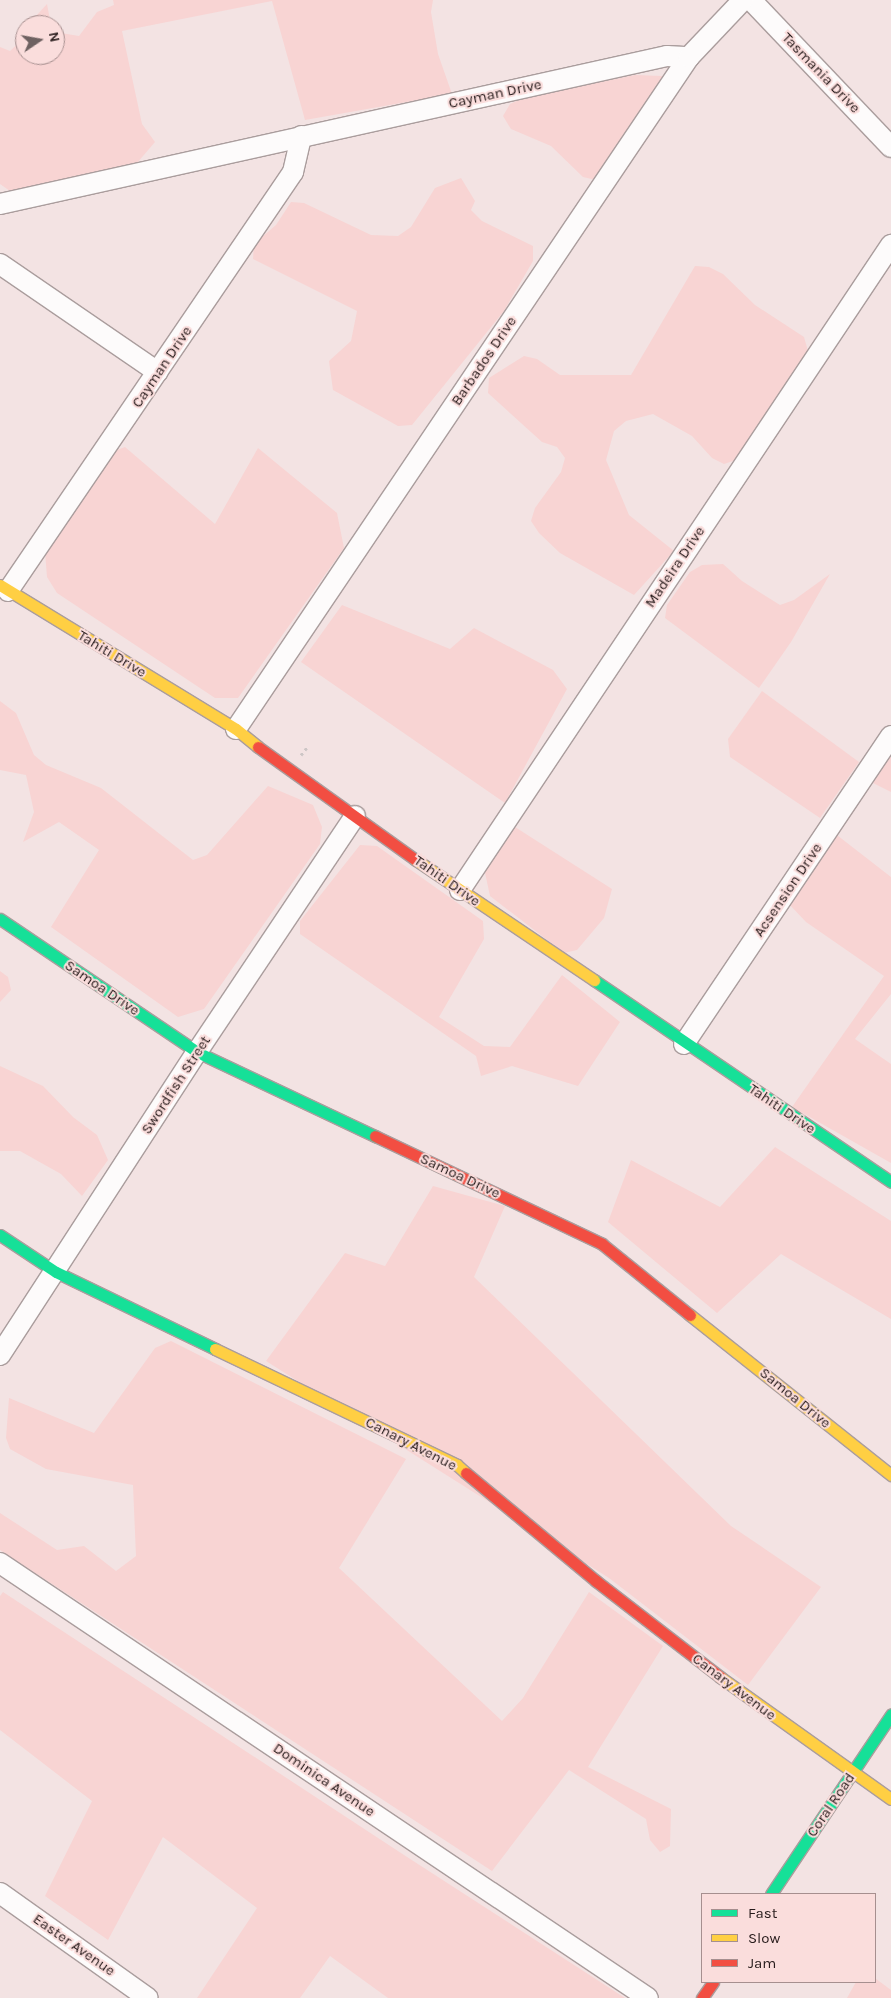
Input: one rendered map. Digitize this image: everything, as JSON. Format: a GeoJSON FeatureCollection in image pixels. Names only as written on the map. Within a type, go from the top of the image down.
{"type":"FeatureCollection","features":[{"type":"Feature","properties":{"kind":"street","name":"Barbados Drive"},"geometry":{"type":"LineString","coordinates":[[236,729],[689,57],[743,0]]}},
{"type":"Feature","properties":{"kind":"street","name":"Tasmania Drive"},"geometry":{"type":"LineString","coordinates":[[750,0],[891,147]]}},
{"type":"Feature","properties":{"kind":"street","name":"Cayman Drive"},"geometry":{"type":"LineString","coordinates":[[0,204],[667,56],[689,57]]}},
{"type":"Feature","properties":{"kind":"street","name":"Cayman Drive"},"geometry":{"type":"LineString","coordinates":[[4,588],[158,372],[292,172],[301,136]]}},
{"type":"Feature","properties":{"kind":"street","name":"Madeira Drive"},"geometry":{"type":"LineString","coordinates":[[460,890],[891,244]]}},
{"type":"Feature","properties":{"kind":"street"},"geometry":{"type":"LineString","coordinates":[[0,264],[158,372]]}},
{"type":"Feature","properties":{"kind":"street","name":"Tahiti Drive"},"geometry":{"type":"LineString","coordinates":[[4,588],[236,729],[289,772],[684,1044],[891,1182]]}},
{"type":"Feature","properties":{"kind":"street","name":"Acsension Drive"},"geometry":{"type":"LineString","coordinates":[[684,1044],[891,736]]}},
{"type":"Feature","properties":{"kind":"street","name":"Swordfish Street"},"geometry":{"type":"LineString","coordinates":[[0,1355],[56,1272],[197,1052],[355,816]]}},
{"type":"Feature","properties":{"kind":"street","name":"Samoa Drive"},"geometry":{"type":"LineString","coordinates":[[0,919],[197,1052],[602,1244],[891,1475]]}},
{"type":"Feature","properties":{"kind":"street","name":"Canary Avenue"},"geometry":{"type":"LineString","coordinates":[[0,1235],[56,1272],[457,1464],[596,1581],[750,1701],[891,1799]]}},
{"type":"Feature","properties":{"kind":"street","name":"Dominica Avenue"},"geometry":{"type":"LineString","coordinates":[[0,1563],[648,1998]]}},
{"type":"Feature","properties":{"kind":"street","name":"Coral Road"},"geometry":{"type":"LineString","coordinates":[[772,1893],[891,1716]]}},
{"type":"Feature","properties":{"kind":"street","name":"Easter Avenue"},"geometry":{"type":"LineString","coordinates":[[0,1894],[148,1998]]}},
{"type":"Feature","properties":{"kind":"street"},"geometry":{"type":"LineString","coordinates":[[702,1998],[711,1983]]}},
{"type":"Feature","properties":{"kind":"shaded area"},"geometry":{"type":"Polygon","coordinates":[[[113,0],[433,0],[431,12],[438,54],[452,94],[305,120],[272,1],[122,31],[142,124],[155,142],[137,163],[10,191],[0,184],[0,47],[10,51],[15,46],[15,65],[65,65],[65,34],[79,36],[97,12],[114,5],[113,0]]]}},
{"type":"Feature","properties":{"kind":"shaded area"},"geometry":{"type":"Polygon","coordinates":[[[47,4],[49,15],[37,15],[47,4]]]}},
{"type":"Feature","properties":{"kind":"shaded area"},"geometry":{"type":"Polygon","coordinates":[[[635,75],[662,76],[663,106],[596,180],[583,177],[551,146],[511,129],[503,116],[510,104],[523,98],[635,75]]]}},
{"type":"Feature","properties":{"kind":"shaded area"},"geometry":{"type":"Polygon","coordinates":[[[461,178],[475,201],[471,210],[482,221],[533,246],[533,261],[504,311],[412,425],[398,426],[333,390],[329,361],[351,341],[357,311],[253,259],[254,244],[276,225],[291,202],[304,203],[371,235],[398,236],[411,227],[435,188],[461,178]]]}},
{"type":"Feature","properties":{"kind":"shaded area"},"geometry":{"type":"Polygon","coordinates":[[[695,266],[709,267],[723,274],[755,305],[804,337],[808,351],[739,459],[724,464],[712,458],[692,436],[653,414],[626,421],[614,431],[606,460],[629,515],[674,551],[634,595],[560,553],[539,533],[531,521],[535,508],[561,472],[565,458],[557,447],[542,442],[488,393],[489,378],[524,356],[537,359],[560,375],[631,375],[695,266]]]}},
{"type":"Feature","properties":{"kind":"shaded area"},"geometry":{"type":"Polygon","coordinates":[[[125,447],[215,524],[258,448],[337,513],[344,548],[238,698],[215,698],[57,593],[47,577],[45,552],[109,453],[125,447]]]}},
{"type":"Feature","properties":{"kind":"shaded area"},"geometry":{"type":"Polygon","coordinates":[[[723,564],[742,581],[780,605],[794,600],[830,574],[791,642],[759,688],[665,618],[667,605],[690,572],[702,565],[723,564]]]}},
{"type":"Feature","properties":{"kind":"shaded area"},"geometry":{"type":"Polygon","coordinates":[[[342,605],[450,649],[474,628],[553,670],[567,689],[505,803],[301,662],[342,605]]]}},
{"type":"Feature","properties":{"kind":"shaded area"},"geometry":{"type":"Polygon","coordinates":[[[762,691],[859,762],[820,818],[730,757],[728,739],[762,691]]]}},
{"type":"Feature","properties":{"kind":"shaded area"},"geometry":{"type":"Polygon","coordinates":[[[0,701],[16,713],[34,755],[46,765],[101,788],[193,860],[207,855],[268,786],[313,805],[322,827],[320,844],[204,1009],[178,1017],[51,927],[99,850],[59,822],[23,842],[34,812],[26,775],[0,770],[0,701]]]}},
{"type":"Feature","properties":{"kind":"shaded area"},"geometry":{"type":"Polygon","coordinates":[[[891,756],[891,792],[873,783],[891,756]]]}},
{"type":"Feature","properties":{"kind":"shaded area"},"geometry":{"type":"Polygon","coordinates":[[[515,827],[612,889],[604,918],[577,950],[564,953],[490,896],[484,868],[515,827]]]}},
{"type":"Feature","properties":{"kind":"shaded area"},"geometry":{"type":"Polygon","coordinates":[[[833,832],[891,877],[891,994],[855,1039],[891,1064],[891,1163],[792,1107],[884,976],[806,922],[788,903],[833,832]]]}},
{"type":"Feature","properties":{"kind":"shaded area"},"geometry":{"type":"Polygon","coordinates":[[[360,845],[377,846],[483,921],[484,939],[439,1017],[484,1046],[510,1047],[562,975],[620,1022],[578,1086],[512,1066],[481,1076],[476,1056],[300,934],[300,921],[360,845]]]}},
{"type":"Feature","properties":{"kind":"shaded area"},"geometry":{"type":"Polygon","coordinates":[[[0,971],[8,977],[11,990],[0,1002],[0,971]]]}},
{"type":"Feature","properties":{"kind":"shaded area"},"geometry":{"type":"Polygon","coordinates":[[[0,1066],[43,1086],[73,1117],[97,1135],[108,1160],[82,1196],[61,1174],[20,1151],[0,1151],[0,1066]]]}},
{"type":"Feature","properties":{"kind":"shaded area"},"geometry":{"type":"Polygon","coordinates":[[[775,1147],[891,1221],[891,1319],[781,1254],[717,1313],[608,1222],[631,1160],[720,1207],[775,1147]]]}},
{"type":"Feature","properties":{"kind":"shaded area"},"geometry":{"type":"Polygon","coordinates":[[[433,1186],[505,1206],[474,1277],[731,1526],[821,1587],[748,1685],[609,1578],[266,1361],[345,1253],[385,1266],[433,1186]]]}},
{"type":"Feature","properties":{"kind":"shaded area"},"geometry":{"type":"Polygon","coordinates":[[[171,1341],[406,1459],[339,1568],[502,1721],[523,1698],[589,1592],[663,1646],[588,1767],[671,1809],[670,1846],[660,1852],[650,1840],[646,1819],[569,1770],[492,1871],[0,1550],[0,1513],[57,1550],[84,1546],[116,1571],[136,1556],[133,1485],[46,1469],[10,1449],[6,1438],[9,1398],[94,1433],[155,1348],[171,1341]]]}},
{"type":"Feature","properties":{"kind":"shaded area"},"geometry":{"type":"Polygon","coordinates":[[[3,1592],[625,1998],[388,1998],[330,1956],[300,1998],[197,1998],[257,1908],[163,1837],[108,1940],[45,1896],[92,1801],[0,1730],[0,1596],[3,1592]]]}},
{"type":"Feature","properties":{"kind":"shaded area"},"geometry":{"type":"Polygon","coordinates":[[[876,1979],[891,1990],[891,1998],[847,1998],[855,1983],[876,1983],[876,1979]]]}},
{"type":"Feature","properties":{"kind":"traffic: fast"},"geometry":{"type":"LineString","coordinates":[[0,919],[197,1052],[375,1136]]}},
{"type":"Feature","properties":{"kind":"traffic: fast"},"geometry":{"type":"LineString","coordinates":[[594,980],[891,1182]]}},
{"type":"Feature","properties":{"kind":"traffic: fast"},"geometry":{"type":"LineString","coordinates":[[0,1235],[56,1272],[215,1349]]}},
{"type":"Feature","properties":{"kind":"traffic: fast"},"geometry":{"type":"LineString","coordinates":[[772,1893],[891,1715]]}},
{"type":"Feature","properties":{"kind":"traffic: slow"},"geometry":{"type":"LineString","coordinates":[[0,585],[236,729],[258,747]]}},
{"type":"Feature","properties":{"kind":"traffic: slow"},"geometry":{"type":"LineString","coordinates":[[416,860],[594,980]]}},
{"type":"Feature","properties":{"kind":"traffic: slow"},"geometry":{"type":"LineString","coordinates":[[690,1315],[891,1475]]}},
{"type":"Feature","properties":{"kind":"traffic: slow"},"geometry":{"type":"LineString","coordinates":[[215,1349],[457,1465],[466,1473]]}},
{"type":"Feature","properties":{"kind":"traffic: slow"},"geometry":{"type":"LineString","coordinates":[[720,1677],[891,1799]]}},
{"type":"Feature","properties":{"kind":"traffic: jam"},"geometry":{"type":"LineString","coordinates":[[258,747],[416,860]]}},
{"type":"Feature","properties":{"kind":"traffic: jam"},"geometry":{"type":"LineString","coordinates":[[375,1136],[602,1244],[690,1315]]}},
{"type":"Feature","properties":{"kind":"traffic: jam"},"geometry":{"type":"LineString","coordinates":[[466,1473],[596,1581],[720,1677]]}},
{"type":"Feature","properties":{"kind":"traffic: jam"},"geometry":{"type":"LineString","coordinates":[[702,1998],[712,1983]]}}]}
